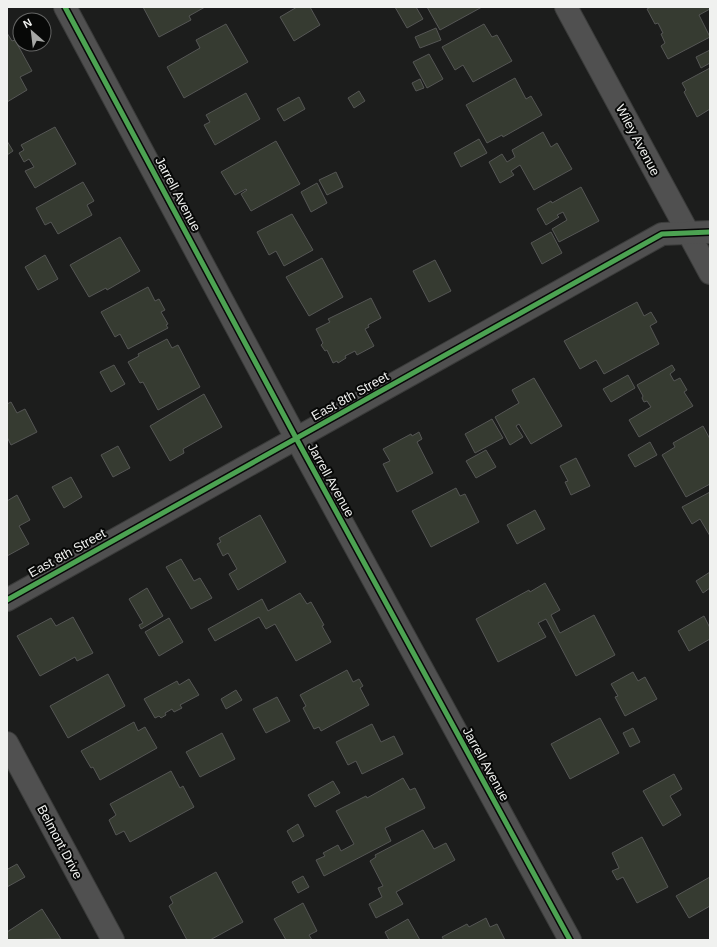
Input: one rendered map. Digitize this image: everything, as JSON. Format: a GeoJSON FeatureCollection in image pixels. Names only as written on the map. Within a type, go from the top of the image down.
{"type":"FeatureCollection","features":[{"type":"Feature","properties":{"kind":"street","name":"Jarrell Avenue"},"geometry":{"type":"LineString","coordinates":[[65,7],[296,438],[570,940]]}},
{"type":"Feature","properties":{"kind":"street","name":"Wiley Avenue"},"geometry":{"type":"LineString","coordinates":[[566,7],[710,273]]}},
{"type":"Feature","properties":{"kind":"street","name":"East 8th Street"},"geometry":{"type":"LineString","coordinates":[[7,600],[662,234],[710,232]]}},
{"type":"Feature","properties":{"kind":"street","name":"Belmont Drive"},"geometry":{"type":"LineString","coordinates":[[7,744],[113,940]]}},
{"type":"Feature","properties":{"kind":"building"},"geometry":{"type":"Polygon","coordinates":[[[143,7],[205,7],[189,16],[191,20],[159,37],[143,7]]]}},
{"type":"Feature","properties":{"kind":"building"},"geometry":{"type":"Polygon","coordinates":[[[297,7],[310,7],[320,25],[294,41],[280,17],[297,7]]]}},
{"type":"Feature","properties":{"kind":"building"},"geometry":{"type":"Polygon","coordinates":[[[395,7],[416,7],[423,19],[407,28],[395,7]]]}},
{"type":"Feature","properties":{"kind":"building"},"geometry":{"type":"Polygon","coordinates":[[[427,7],[482,7],[440,30],[427,7]]]}},
{"type":"Feature","properties":{"kind":"building"},"geometry":{"type":"Polygon","coordinates":[[[651,7],[710,7],[710,9],[699,15],[710,37],[668,59],[661,46],[665,43],[661,34],[663,33],[658,23],[655,24],[647,9],[651,7]]]}},
{"type":"Feature","properties":{"kind":"building"},"geometry":{"type":"Polygon","coordinates":[[[226,24],[248,62],[184,98],[167,67],[200,48],[196,40],[226,24]]]}},
{"type":"Feature","properties":{"kind":"building"},"geometry":{"type":"Polygon","coordinates":[[[484,24],[492,37],[497,35],[512,61],[473,82],[463,65],[455,70],[442,47],[484,24]]]}},
{"type":"Feature","properties":{"kind":"building"},"geometry":{"type":"Polygon","coordinates":[[[436,28],[441,40],[420,48],[415,37],[436,28]]]}},
{"type":"Feature","properties":{"kind":"building"},"geometry":{"type":"Polygon","coordinates":[[[7,33],[12,41],[12,52],[22,52],[32,71],[20,77],[27,90],[7,102],[7,33]]]}},
{"type":"Feature","properties":{"kind":"building"},"geometry":{"type":"Polygon","coordinates":[[[710,50],[710,63],[701,68],[696,57],[710,50]]]}},
{"type":"Feature","properties":{"kind":"building"},"geometry":{"type":"Polygon","coordinates":[[[429,54],[443,79],[427,88],[413,62],[429,54]]]}},
{"type":"Feature","properties":{"kind":"building"},"geometry":{"type":"Polygon","coordinates":[[[710,68],[710,109],[697,117],[684,92],[686,90],[682,83],[710,68]]]}},
{"type":"Feature","properties":{"kind":"building"},"geometry":{"type":"Polygon","coordinates":[[[515,78],[526,99],[531,96],[542,115],[503,137],[502,135],[487,143],[466,105],[515,78]]]}},
{"type":"Feature","properties":{"kind":"building"},"geometry":{"type":"Polygon","coordinates":[[[420,79],[424,88],[416,91],[412,83],[420,79]]]}},
{"type":"Feature","properties":{"kind":"building"},"geometry":{"type":"Polygon","coordinates":[[[359,91],[365,101],[354,108],[348,98],[359,91]]]}},
{"type":"Feature","properties":{"kind":"building"},"geometry":{"type":"Polygon","coordinates":[[[246,93],[260,119],[215,145],[204,125],[210,122],[206,115],[246,93]]]}},
{"type":"Feature","properties":{"kind":"building"},"geometry":{"type":"Polygon","coordinates":[[[299,97],[305,109],[284,121],[277,109],[299,97]]]}},
{"type":"Feature","properties":{"kind":"building"},"geometry":{"type":"Polygon","coordinates":[[[55,127],[76,164],[35,188],[25,171],[34,167],[29,159],[24,162],[19,153],[24,150],[21,145],[55,127]]]}},
{"type":"Feature","properties":{"kind":"building"},"geometry":{"type":"Polygon","coordinates":[[[543,132],[551,147],[557,143],[572,169],[534,190],[520,165],[511,171],[514,175],[500,183],[489,162],[502,154],[507,162],[515,157],[512,150],[543,132]]]}},
{"type":"Feature","properties":{"kind":"building"},"geometry":{"type":"Polygon","coordinates":[[[479,139],[487,153],[461,167],[454,153],[479,139]]]}},
{"type":"Feature","properties":{"kind":"building"},"geometry":{"type":"Polygon","coordinates":[[[7,141],[13,151],[7,155],[7,141]]]}},
{"type":"Feature","properties":{"kind":"building"},"geometry":{"type":"Polygon","coordinates":[[[276,141],[300,184],[251,211],[241,194],[247,190],[246,189],[235,195],[221,172],[276,141]]]}},
{"type":"Feature","properties":{"kind":"building"},"geometry":{"type":"Polygon","coordinates":[[[336,172],[343,187],[327,195],[319,180],[336,172]]]}},
{"type":"Feature","properties":{"kind":"building"},"geometry":{"type":"Polygon","coordinates":[[[83,182],[94,201],[87,205],[92,215],[58,234],[51,222],[45,225],[36,208],[83,182]]]}},
{"type":"Feature","properties":{"kind":"building"},"geometry":{"type":"Polygon","coordinates":[[[317,183],[327,203],[311,212],[301,192],[317,183]]]}},
{"type":"Feature","properties":{"kind":"building"},"geometry":{"type":"Polygon","coordinates":[[[581,187],[599,221],[559,242],[552,229],[567,220],[563,212],[557,215],[559,217],[546,225],[537,209],[551,201],[552,203],[581,187]]]}},
{"type":"Feature","properties":{"kind":"building"},"geometry":{"type":"Polygon","coordinates":[[[292,214],[313,250],[284,266],[276,251],[269,255],[257,232],[292,214]]]}},
{"type":"Feature","properties":{"kind":"building"},"geometry":{"type":"Polygon","coordinates":[[[551,232],[562,253],[542,264],[531,243],[551,232]]]}},
{"type":"Feature","properties":{"kind":"building"},"geometry":{"type":"Polygon","coordinates":[[[120,237],[140,271],[107,290],[106,288],[89,297],[70,265],[120,237]]]}},
{"type":"Feature","properties":{"kind":"building"},"geometry":{"type":"Polygon","coordinates":[[[45,255],[58,279],[38,290],[25,267],[45,255]]]}},
{"type":"Feature","properties":{"kind":"building"},"geometry":{"type":"Polygon","coordinates":[[[322,258],[343,297],[309,316],[286,277],[322,258]]]}},
{"type":"Feature","properties":{"kind":"building"},"geometry":{"type":"Polygon","coordinates":[[[435,260],[451,291],[429,302],[413,271],[435,260]]]}},
{"type":"Feature","properties":{"kind":"building"},"geometry":{"type":"Polygon","coordinates":[[[148,287],[155,301],[159,299],[165,310],[161,312],[168,324],[166,325],[168,328],[128,349],[120,334],[115,337],[101,312],[148,287]]]}},
{"type":"Feature","properties":{"kind":"building"},"geometry":{"type":"Polygon","coordinates":[[[371,298],[381,318],[368,325],[369,327],[365,329],[374,346],[357,355],[355,351],[345,356],[346,358],[338,363],[337,361],[333,363],[327,350],[325,351],[321,345],[323,343],[316,329],[330,322],[328,319],[371,298]]]}},
{"type":"Feature","properties":{"kind":"building"},"geometry":{"type":"Polygon","coordinates":[[[637,302],[644,316],[651,312],[657,322],[650,326],[659,344],[604,374],[596,360],[580,369],[564,341],[637,302]]]}},
{"type":"Feature","properties":{"kind":"building"},"geometry":{"type":"Polygon","coordinates":[[[167,339],[172,348],[178,345],[200,387],[158,410],[143,382],[140,383],[128,362],[139,356],[138,354],[167,339]]]}},
{"type":"Feature","properties":{"kind":"building"},"geometry":{"type":"Polygon","coordinates":[[[114,365],[125,384],[111,392],[100,372],[114,365]]]}},
{"type":"Feature","properties":{"kind":"building"},"geometry":{"type":"Polygon","coordinates":[[[672,365],[675,370],[670,374],[674,381],[680,378],[687,390],[684,392],[693,406],[639,437],[629,420],[651,407],[647,401],[644,402],[642,398],[643,396],[637,385],[672,365]]]}},
{"type":"Feature","properties":{"kind":"building"},"geometry":{"type":"Polygon","coordinates":[[[628,375],[635,388],[611,402],[603,389],[628,375]]]}},
{"type":"Feature","properties":{"kind":"building"},"geometry":{"type":"Polygon","coordinates":[[[534,378],[562,426],[531,444],[519,424],[516,426],[523,437],[510,445],[495,417],[519,403],[512,390],[534,378]]]}},
{"type":"Feature","properties":{"kind":"building"},"geometry":{"type":"Polygon","coordinates":[[[204,394],[222,427],[183,449],[184,453],[170,461],[150,426],[204,394]]]}},
{"type":"Feature","properties":{"kind":"building"},"geometry":{"type":"Polygon","coordinates":[[[11,402],[17,413],[25,409],[37,432],[11,445],[7,437],[7,404],[11,402]]]}},
{"type":"Feature","properties":{"kind":"building"},"geometry":{"type":"Polygon","coordinates":[[[492,419],[503,438],[475,453],[465,434],[492,419]]]}},
{"type":"Feature","properties":{"kind":"building"},"geometry":{"type":"Polygon","coordinates":[[[703,426],[710,439],[710,484],[686,497],[662,455],[675,447],[673,443],[703,426]]]}},
{"type":"Feature","properties":{"kind":"building"},"geometry":{"type":"Polygon","coordinates":[[[419,432],[422,439],[417,442],[433,473],[397,492],[383,464],[390,461],[383,449],[411,434],[412,436],[419,432]]]}},
{"type":"Feature","properties":{"kind":"building"},"geometry":{"type":"Polygon","coordinates":[[[650,442],[657,455],[635,467],[628,455],[650,442]]]}},
{"type":"Feature","properties":{"kind":"building"},"geometry":{"type":"Polygon","coordinates":[[[118,446],[130,468],[113,477],[101,455],[118,446]]]}},
{"type":"Feature","properties":{"kind":"building"},"geometry":{"type":"Polygon","coordinates":[[[486,450],[496,467],[476,478],[466,461],[486,450]]]}},
{"type":"Feature","properties":{"kind":"building"},"geometry":{"type":"Polygon","coordinates":[[[576,458],[590,486],[571,495],[565,482],[568,481],[560,466],[576,458]]]}},
{"type":"Feature","properties":{"kind":"building"},"geometry":{"type":"Polygon","coordinates":[[[71,477],[82,497],[64,508],[52,487],[71,477]]]}},
{"type":"Feature","properties":{"kind":"building"},"geometry":{"type":"Polygon","coordinates":[[[456,488],[460,496],[465,494],[479,522],[431,547],[412,511],[456,488]]]}},
{"type":"Feature","properties":{"kind":"building"},"geometry":{"type":"Polygon","coordinates":[[[710,492],[710,536],[700,519],[692,524],[682,507],[710,492]]]}},
{"type":"Feature","properties":{"kind":"building"},"geometry":{"type":"Polygon","coordinates":[[[17,495],[30,520],[19,526],[29,544],[7,556],[7,501],[17,495]]]}},
{"type":"Feature","properties":{"kind":"building"},"geometry":{"type":"Polygon","coordinates":[[[535,510],[545,529],[517,544],[507,525],[535,510]]]}},
{"type":"Feature","properties":{"kind":"building"},"geometry":{"type":"Polygon","coordinates":[[[260,515],[286,562],[238,590],[229,574],[237,569],[228,553],[223,556],[217,544],[221,542],[219,538],[260,515]]]}},
{"type":"Feature","properties":{"kind":"building"},"geometry":{"type":"Polygon","coordinates":[[[181,559],[194,581],[200,578],[212,598],[191,609],[166,567],[181,559]]]}},
{"type":"Feature","properties":{"kind":"building"},"geometry":{"type":"Polygon","coordinates":[[[710,572],[710,588],[703,593],[696,581],[710,572]]]}},
{"type":"Feature","properties":{"kind":"building"},"geometry":{"type":"Polygon","coordinates":[[[545,583],[560,610],[551,615],[560,633],[594,615],[615,655],[576,676],[546,619],[538,623],[546,637],[498,662],[476,619],[545,583]]]}},
{"type":"Feature","properties":{"kind":"building"},"geometry":{"type":"Polygon","coordinates":[[[147,588],[163,616],[141,629],[139,625],[143,623],[129,599],[147,588]]]}},
{"type":"Feature","properties":{"kind":"building"},"geometry":{"type":"Polygon","coordinates":[[[300,593],[307,604],[311,602],[324,625],[322,626],[331,642],[296,661],[275,624],[266,629],[259,617],[215,641],[208,629],[262,599],[268,611],[300,593]]]}},
{"type":"Feature","properties":{"kind":"building"},"geometry":{"type":"Polygon","coordinates":[[[704,616],[710,628],[710,639],[689,651],[678,631],[704,616]]]}},
{"type":"Feature","properties":{"kind":"building"},"geometry":{"type":"Polygon","coordinates":[[[73,617],[93,653],[77,661],[75,657],[40,676],[17,636],[51,618],[56,626],[73,617]]]}},
{"type":"Feature","properties":{"kind":"building"},"geometry":{"type":"Polygon","coordinates":[[[169,618],[183,642],[159,656],[145,632],[169,618]]]}},
{"type":"Feature","properties":{"kind":"building"},"geometry":{"type":"Polygon","coordinates":[[[347,670],[353,682],[359,679],[363,686],[360,688],[369,705],[321,731],[319,727],[314,729],[303,708],[306,706],[300,695],[347,670]]]}},
{"type":"Feature","properties":{"kind":"building"},"geometry":{"type":"Polygon","coordinates":[[[633,672],[638,681],[645,677],[657,699],[625,716],[615,697],[618,696],[611,684],[633,672]]]}},
{"type":"Feature","properties":{"kind":"building"},"geometry":{"type":"Polygon","coordinates":[[[108,674],[125,706],[68,738],[50,706],[108,674]]]}},
{"type":"Feature","properties":{"kind":"building"},"geometry":{"type":"Polygon","coordinates":[[[189,679],[199,695],[180,705],[182,708],[174,712],[172,709],[165,713],[166,715],[161,718],[159,716],[155,718],[144,699],[177,681],[179,685],[189,679]]]}},
{"type":"Feature","properties":{"kind":"building"},"geometry":{"type":"Polygon","coordinates":[[[236,690],[242,700],[226,709],[221,699],[236,690]]]}},
{"type":"Feature","properties":{"kind":"building"},"geometry":{"type":"Polygon","coordinates":[[[277,697],[290,721],[266,733],[253,709],[277,697]]]}},
{"type":"Feature","properties":{"kind":"building"},"geometry":{"type":"Polygon","coordinates":[[[600,718],[619,753],[570,779],[551,744],[600,718]]]}},
{"type":"Feature","properties":{"kind":"building"},"geometry":{"type":"Polygon","coordinates":[[[134,722],[138,731],[145,727],[157,748],[100,780],[93,767],[91,768],[81,751],[134,722]]]}},
{"type":"Feature","properties":{"kind":"building"},"geometry":{"type":"Polygon","coordinates":[[[372,724],[381,742],[394,736],[403,754],[362,774],[356,761],[348,765],[336,742],[372,724]]]}},
{"type":"Feature","properties":{"kind":"building"},"geometry":{"type":"Polygon","coordinates":[[[633,728],[640,742],[630,747],[623,733],[633,728]]]}},
{"type":"Feature","properties":{"kind":"building"},"geometry":{"type":"Polygon","coordinates":[[[222,733],[235,759],[200,777],[186,752],[222,733]]]}},
{"type":"Feature","properties":{"kind":"building"},"geometry":{"type":"Polygon","coordinates":[[[171,771],[180,788],[183,786],[194,807],[130,842],[124,831],[116,835],[109,820],[116,815],[110,804],[171,771]]]}},
{"type":"Feature","properties":{"kind":"building"},"geometry":{"type":"Polygon","coordinates":[[[674,774],[682,789],[670,796],[681,815],[663,826],[643,791],[674,774]]]}},
{"type":"Feature","properties":{"kind":"building"},"geometry":{"type":"Polygon","coordinates":[[[403,778],[410,790],[415,788],[425,808],[385,828],[391,841],[324,876],[316,860],[325,856],[323,853],[338,845],[341,851],[354,844],[336,811],[366,796],[367,798],[403,778]]]}},
{"type":"Feature","properties":{"kind":"building"},"geometry":{"type":"Polygon","coordinates":[[[333,781],[340,793],[315,807],[308,795],[333,781]]]}},
{"type":"Feature","properties":{"kind":"building"},"geometry":{"type":"Polygon","coordinates":[[[298,824],[304,836],[293,842],[287,831],[298,824]]]}},
{"type":"Feature","properties":{"kind":"building"},"geometry":{"type":"Polygon","coordinates":[[[423,830],[434,849],[446,843],[455,860],[396,892],[403,904],[376,918],[369,904],[382,897],[378,888],[383,886],[370,861],[376,857],[375,855],[423,830]]]}},
{"type":"Feature","properties":{"kind":"building"},"geometry":{"type":"Polygon","coordinates":[[[642,837],[668,887],[637,903],[623,877],[617,880],[612,871],[619,868],[612,853],[642,837]]]}},
{"type":"Feature","properties":{"kind":"building"},"geometry":{"type":"Polygon","coordinates":[[[17,864],[25,877],[7,887],[7,867],[8,869],[17,864]]]}},
{"type":"Feature","properties":{"kind":"building"},"geometry":{"type":"Polygon","coordinates":[[[216,872],[243,922],[210,940],[187,940],[169,906],[173,903],[170,897],[216,872]]]}},
{"type":"Feature","properties":{"kind":"building"},"geometry":{"type":"Polygon","coordinates":[[[303,876],[309,887],[298,893],[292,882],[303,876]]]}},
{"type":"Feature","properties":{"kind":"building"},"geometry":{"type":"Polygon","coordinates":[[[710,877],[710,906],[689,918],[676,896],[710,877]]]}},
{"type":"Feature","properties":{"kind":"building"},"geometry":{"type":"Polygon","coordinates":[[[303,903],[317,931],[309,935],[312,940],[286,940],[274,919],[303,903]]]}},
{"type":"Feature","properties":{"kind":"building"},"geometry":{"type":"Polygon","coordinates":[[[42,909],[61,939],[7,940],[7,932],[42,909]]]}},
{"type":"Feature","properties":{"kind":"building"},"geometry":{"type":"Polygon","coordinates":[[[486,918],[490,927],[497,924],[505,940],[444,940],[442,937],[467,924],[469,927],[486,918]]]}},
{"type":"Feature","properties":{"kind":"building"},"geometry":{"type":"Polygon","coordinates":[[[408,919],[420,940],[389,940],[385,932],[408,919]]]}},
{"type":"Feature","properties":{"kind":"cycle path"},"geometry":{"type":"LineString","coordinates":[[65,7],[296,438],[570,940]]}},
{"type":"Feature","properties":{"kind":"cycle path"},"geometry":{"type":"LineString","coordinates":[[7,600],[662,234],[710,232]]}}]}
